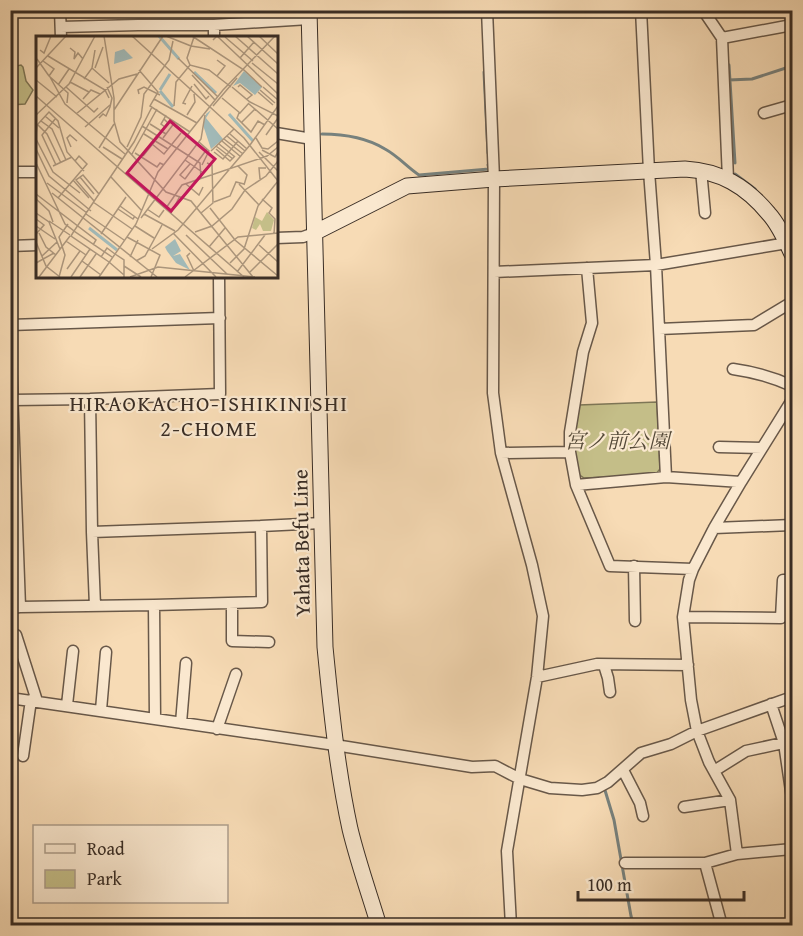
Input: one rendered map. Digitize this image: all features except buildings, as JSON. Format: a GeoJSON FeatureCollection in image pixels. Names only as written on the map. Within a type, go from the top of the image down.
{"type":"FeatureCollection","features":[{"type":"Feature","properties":{"kind":"main road","name":"Yahata Befu Line"},"geometry":{"type":"LineString","coordinates":[[309,15],[325,647],[335,745],[350,829],[378,926]]}},
{"type":"Feature","properties":{"kind":"main road"},"geometry":{"type":"LineString","coordinates":[[314,233],[407,186],[685,169],[701,170],[729,179],[749,193],[770,214],[790,249]]}},
{"type":"Feature","properties":{"kind":"street"},"geometry":{"type":"LineString","coordinates":[[60,10],[61,32],[138,25],[214,25],[309,15]]}},
{"type":"Feature","properties":{"kind":"street"},"geometry":{"type":"LineString","coordinates":[[488,10],[494,179],[493,393],[501,453],[532,565],[543,616],[537,677],[507,851],[511,926]]}},
{"type":"Feature","properties":{"kind":"street"},"geometry":{"type":"LineString","coordinates":[[641,10],[666,477]]}},
{"type":"Feature","properties":{"kind":"street"},"geometry":{"type":"LineString","coordinates":[[703,10],[722,38],[729,179]]}},
{"type":"Feature","properties":{"kind":"street"},"geometry":{"type":"LineString","coordinates":[[138,25],[138,36]]}},
{"type":"Feature","properties":{"kind":"street"},"geometry":{"type":"LineString","coordinates":[[214,25],[214,36]]}},
{"type":"Feature","properties":{"kind":"street"},"geometry":{"type":"LineString","coordinates":[[722,38],[792,25]]}},
{"type":"Feature","properties":{"kind":"street"},"geometry":{"type":"LineString","coordinates":[[764,113],[792,108]]}},
{"type":"Feature","properties":{"kind":"street"},"geometry":{"type":"LineString","coordinates":[[278,133],[312,139]]}},
{"type":"Feature","properties":{"kind":"street"},"geometry":{"type":"LineString","coordinates":[[701,170],[705,213]]}},
{"type":"Feature","properties":{"kind":"street"},"geometry":{"type":"LineString","coordinates":[[10,172],[36,172]]}},
{"type":"Feature","properties":{"kind":"street"},"geometry":{"type":"LineString","coordinates":[[278,238],[303,237],[314,233]]}},
{"type":"Feature","properties":{"kind":"street"},"geometry":{"type":"LineString","coordinates":[[10,246],[36,245]]}},
{"type":"Feature","properties":{"kind":"street"},"geometry":{"type":"LineString","coordinates":[[494,272],[656,265],[790,249]]}},
{"type":"Feature","properties":{"kind":"street"},"geometry":{"type":"LineString","coordinates":[[587,268],[592,323],[584,352],[570,432],[570,452],[576,485],[610,566],[693,568]]}},
{"type":"Feature","properties":{"kind":"street"},"geometry":{"type":"LineString","coordinates":[[12,400],[220,394],[219,278]]}},
{"type":"Feature","properties":{"kind":"street"},"geometry":{"type":"LineString","coordinates":[[659,329],[754,325],[792,302]]}},
{"type":"Feature","properties":{"kind":"street"},"geometry":{"type":"LineString","coordinates":[[10,325],[220,318]]}},
{"type":"Feature","properties":{"kind":"street"},"geometry":{"type":"LineString","coordinates":[[10,333],[15,607],[262,602],[261,526]]}},
{"type":"Feature","properties":{"kind":"street"},"geometry":{"type":"LineString","coordinates":[[733,369],[762,375],[792,386]]}},
{"type":"Feature","properties":{"kind":"street"},"geometry":{"type":"LineString","coordinates":[[90,399],[95,606]]}},
{"type":"Feature","properties":{"kind":"street"},"geometry":{"type":"LineString","coordinates":[[737,854],[730,800],[709,762],[697,731],[691,700],[683,617],[693,568],[714,528],[792,399]]}},
{"type":"Feature","properties":{"kind":"street"},"geometry":{"type":"LineString","coordinates":[[719,447],[762,448]]}},
{"type":"Feature","properties":{"kind":"street"},"geometry":{"type":"LineString","coordinates":[[501,453],[570,452]]}},
{"type":"Feature","properties":{"kind":"street"},"geometry":{"type":"LineString","coordinates":[[576,485],[666,477],[741,482]]}},
{"type":"Feature","properties":{"kind":"street"},"geometry":{"type":"LineString","coordinates":[[92,532],[322,523]]}},
{"type":"Feature","properties":{"kind":"street"},"geometry":{"type":"LineString","coordinates":[[714,528],[792,525]]}},
{"type":"Feature","properties":{"kind":"street"},"geometry":{"type":"LineString","coordinates":[[634,566],[635,621]]}},
{"type":"Feature","properties":{"kind":"street"},"geometry":{"type":"LineString","coordinates":[[683,617],[781,618],[783,580],[792,580]]}},
{"type":"Feature","properties":{"kind":"street"},"geometry":{"type":"LineString","coordinates":[[232,603],[231,642],[254,648],[269,642]]}},
{"type":"Feature","properties":{"kind":"street"},"geometry":{"type":"LineString","coordinates":[[154,605],[155,718]]}},
{"type":"Feature","properties":{"kind":"street"},"geometry":{"type":"LineString","coordinates":[[16,634],[34,701],[23,756]]}},
{"type":"Feature","properties":{"kind":"street"},"geometry":{"type":"LineString","coordinates":[[67,705],[73,651]]}},
{"type":"Feature","properties":{"kind":"street"},"geometry":{"type":"LineString","coordinates":[[101,710],[106,652]]}},
{"type":"Feature","properties":{"kind":"street"},"geometry":{"type":"LineString","coordinates":[[181,723],[186,663]]}},
{"type":"Feature","properties":{"kind":"street"},"geometry":{"type":"LineString","coordinates":[[537,677],[597,664],[688,665]]}},
{"type":"Feature","properties":{"kind":"street"},"geometry":{"type":"LineString","coordinates":[[604,665],[610,692]]}},
{"type":"Feature","properties":{"kind":"street"},"geometry":{"type":"LineString","coordinates":[[217,729],[236,674]]}},
{"type":"Feature","properties":{"kind":"street"},"geometry":{"type":"LineString","coordinates":[[10,698],[472,767],[495,766],[520,779],[550,788],[582,790],[597,788],[608,782],[641,753],[671,744],[697,731],[792,697]]}},
{"type":"Feature","properties":{"kind":"street"},"geometry":{"type":"LineString","coordinates":[[771,704],[788,742],[792,798]]}},
{"type":"Feature","properties":{"kind":"street"},"geometry":{"type":"LineString","coordinates":[[714,771],[746,751],[788,742]]}},
{"type":"Feature","properties":{"kind":"street"},"geometry":{"type":"LineString","coordinates":[[623,770],[644,800],[643,816]]}},
{"type":"Feature","properties":{"kind":"street"},"geometry":{"type":"LineString","coordinates":[[684,807],[730,800]]}},
{"type":"Feature","properties":{"kind":"street"},"geometry":{"type":"LineString","coordinates":[[625,863],[705,863],[737,854],[792,849]]}},
{"type":"Feature","properties":{"kind":"street"},"geometry":{"type":"LineString","coordinates":[[705,863],[722,926]]}},
{"type":"Feature","properties":{"kind":"green space"},"geometry":{"type":"Polygon","coordinates":[[[21,65],[26,81],[33,90],[25,104],[11,105],[11,67],[21,65]]]}},
{"type":"Feature","properties":{"kind":"green space","name":"宮ノ前公園"},"geometry":{"type":"Polygon","coordinates":[[[657,402],[660,469],[655,475],[584,478],[577,473],[573,441],[579,405],[657,402]]]}},
{"type":"Feature","properties":{"kind":"waterway"},"geometry":{"type":"LineString","coordinates":[[729,65],[735,163]]}},
{"type":"Feature","properties":{"kind":"waterway"},"geometry":{"type":"LineString","coordinates":[[729,80],[752,79],[792,66]]}},
{"type":"Feature","properties":{"kind":"waterway"},"geometry":{"type":"LineString","coordinates":[[484,72],[488,153]]}},
{"type":"Feature","properties":{"kind":"waterway"},"geometry":{"type":"LineString","coordinates":[[322,134],[347,136],[371,142],[390,152],[419,175],[489,169],[488,165]]}},
{"type":"Feature","properties":{"kind":"waterway"},"geometry":{"type":"LineString","coordinates":[[735,174],[755,189]]}},
{"type":"Feature","properties":{"kind":"waterway"},"geometry":{"type":"LineString","coordinates":[[604,787],[614,820],[634,926]]}},
{"type":"Feature","properties":{"kind":"district","name":"HIRAOKACHO-ISHIKINISHI 2-CHOME"},"geometry":{"type":"Point","coordinates":[209,416]}}]}
